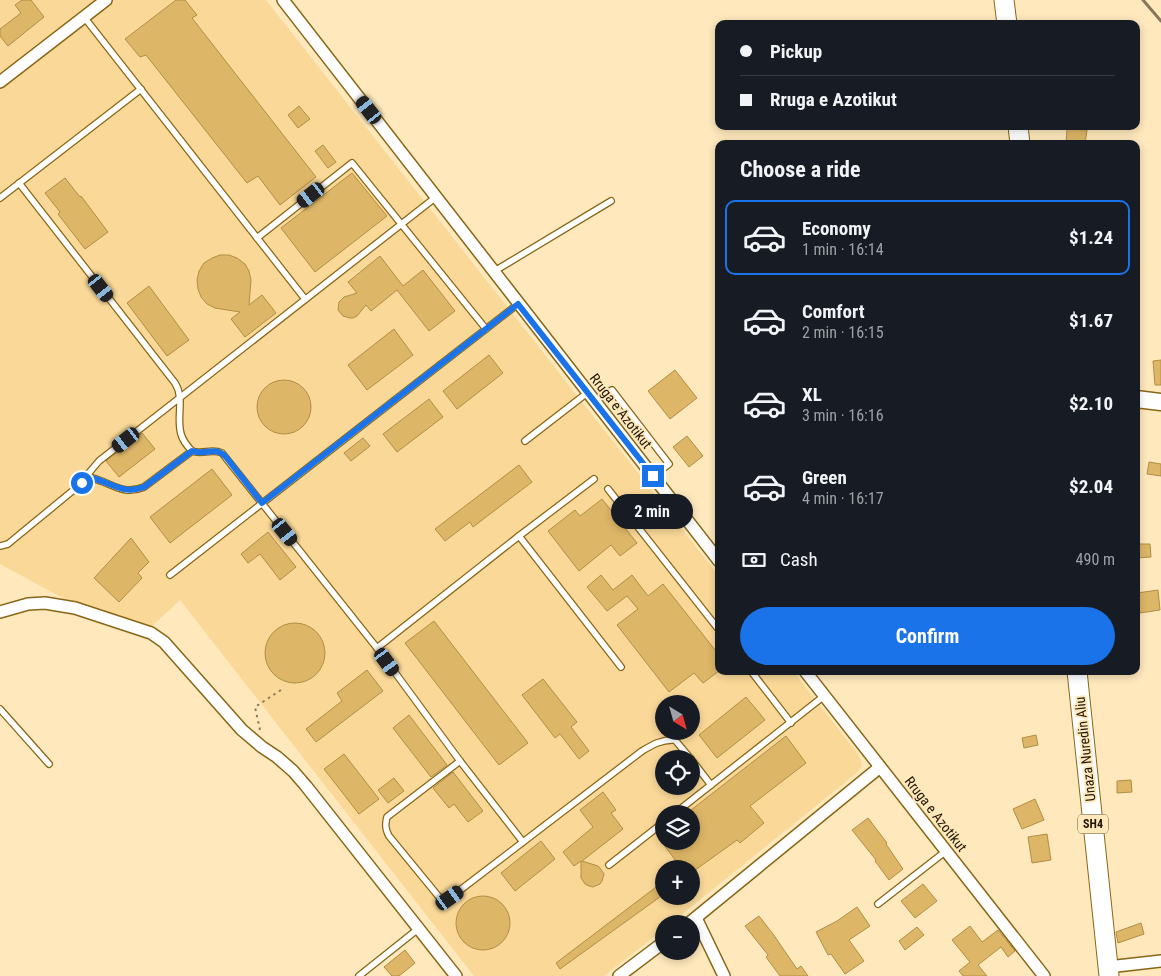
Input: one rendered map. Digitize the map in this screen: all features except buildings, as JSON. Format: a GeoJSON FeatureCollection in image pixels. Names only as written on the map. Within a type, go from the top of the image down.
{"type":"FeatureCollection","features":[{"type":"Feature","properties":{"kind":"main road"},"geometry":{"type":"LineString","coordinates":[[1004,0],[1006,20]]}},
{"type":"Feature","properties":{"kind":"main road","name":"Unaza Nuredin Aliu"},"geometry":{"type":"LineString","coordinates":[[1077,675],[1108,972]]}},
{"type":"Feature","properties":{"kind":"street"},"geometry":{"type":"LineString","coordinates":[[0,82],[106,0]]}},
{"type":"Feature","properties":{"kind":"street","name":"Rruga e Azotikut"},"geometry":{"type":"LineString","coordinates":[[283,0],[715,556]]}},
{"type":"Feature","properties":{"kind":"street"},"geometry":{"type":"LineString","coordinates":[[1140,399],[1161,402]]}},
{"type":"Feature","properties":{"kind":"street"},"geometry":{"type":"LineString","coordinates":[[0,612],[28,604],[45,603],[76,608],[151,633],[164,642],[242,730],[293,771],[456,976]]}},
{"type":"Feature","properties":{"kind":"street","name":"Rruga e Azotikut"},"geometry":{"type":"LineString","coordinates":[[808,675],[1044,976]]}},
{"type":"Feature","properties":{"kind":"street"},"geometry":{"type":"LineString","coordinates":[[699,915],[880,767]]}},
{"type":"Feature","properties":{"kind":"street"},"geometry":{"type":"LineString","coordinates":[[700,935],[724,976]]}},
{"type":"Feature","properties":{"kind":"street"},"geometry":{"type":"LineString","coordinates":[[619,976],[655,949]]}},
{"type":"Feature","properties":{"kind":"street"},"geometry":{"type":"LineString","coordinates":[[1108,972],[1161,961]]}},
{"type":"Feature","properties":{"kind":"lane"},"geometry":{"type":"LineString","coordinates":[[84,17],[305,299]]}},
{"type":"Feature","properties":{"kind":"lane"},"geometry":{"type":"LineString","coordinates":[[0,198],[141,90]]}},
{"type":"Feature","properties":{"kind":"lane"},"geometry":{"type":"LineString","coordinates":[[257,238],[352,163],[486,329]]}},
{"type":"Feature","properties":{"kind":"lane"},"geometry":{"type":"LineString","coordinates":[[20,183],[175,383],[179,390],[180,426],[185,443],[192,451],[198,453],[212,451],[222,453],[376,648],[523,842]]}},
{"type":"Feature","properties":{"kind":"lane"},"geometry":{"type":"LineString","coordinates":[[87,479],[92,468],[99,461],[436,197]]}},
{"type":"Feature","properties":{"kind":"lane"},"geometry":{"type":"LineString","coordinates":[[493,272],[612,201]]}},
{"type":"Feature","properties":{"kind":"lane"},"geometry":{"type":"LineString","coordinates":[[170,575],[518,304]]}},
{"type":"Feature","properties":{"kind":"lane"},"geometry":{"type":"LineString","coordinates":[[524,442],[590,397],[612,390],[669,464],[653,476]]}},
{"type":"Feature","properties":{"kind":"lane"},"geometry":{"type":"LineString","coordinates":[[0,546],[14,540],[87,479],[92,478],[126,490],[135,491],[144,487],[192,451]]}},
{"type":"Feature","properties":{"kind":"lane"},"geometry":{"type":"LineString","coordinates":[[376,648],[594,479]]}},
{"type":"Feature","properties":{"kind":"lane"},"geometry":{"type":"LineString","coordinates":[[608,489],[715,625]]}},
{"type":"Feature","properties":{"kind":"lane"},"geometry":{"type":"LineString","coordinates":[[519,536],[621,667]]}},
{"type":"Feature","properties":{"kind":"lane"},"geometry":{"type":"LineString","coordinates":[[754,675],[791,723]]}},
{"type":"Feature","properties":{"kind":"lane"},"geometry":{"type":"LineString","coordinates":[[685,805],[824,696]]}},
{"type":"Feature","properties":{"kind":"lane"},"geometry":{"type":"LineString","coordinates":[[0,709],[49,764]]}},
{"type":"Feature","properties":{"kind":"lane"},"geometry":{"type":"LineString","coordinates":[[460,761],[387,817],[385,823],[389,836],[439,897],[444,899],[450,898],[459,892],[642,751],[668,739],[675,740],[683,750]]}},
{"type":"Feature","properties":{"kind":"lane"},"geometry":{"type":"LineString","coordinates":[[700,771],[711,785]]}},
{"type":"Feature","properties":{"kind":"lane"},"geometry":{"type":"LineString","coordinates":[[609,865],[655,829]]}},
{"type":"Feature","properties":{"kind":"lane"},"geometry":{"type":"LineString","coordinates":[[878,904],[946,851]]}},
{"type":"Feature","properties":{"kind":"lane"},"geometry":{"type":"LineString","coordinates":[[359,976],[418,929]]}},
{"type":"Feature","properties":{"kind":"path"},"geometry":{"type":"LineString","coordinates":[[262,747],[255,707],[284,688]]}},
{"type":"Feature","properties":{"kind":"shaded area"},"geometry":{"type":"Polygon","coordinates":[[[0,0],[266,0],[715,571],[715,675],[796,675],[858,754],[862,766],[858,772],[700,900],[700,860],[655,860],[655,905],[694,905],[681,915],[655,915],[655,936],[604,976],[474,976],[180,600],[151,627],[72,603],[0,564],[0,0]]]}},
{"type":"Feature","properties":{"kind":"railway"},"geometry":{"type":"LineString","coordinates":[[1143,0],[1161,21]]}},
{"type":"Feature","properties":{"kind":"route"},"geometry":{"type":"LineString","coordinates":[[82,483],[92,478],[126,490],[135,491],[144,487],[192,451],[198,453],[218,451],[226,457],[262,503],[518,304],[653,476]]}}]}
